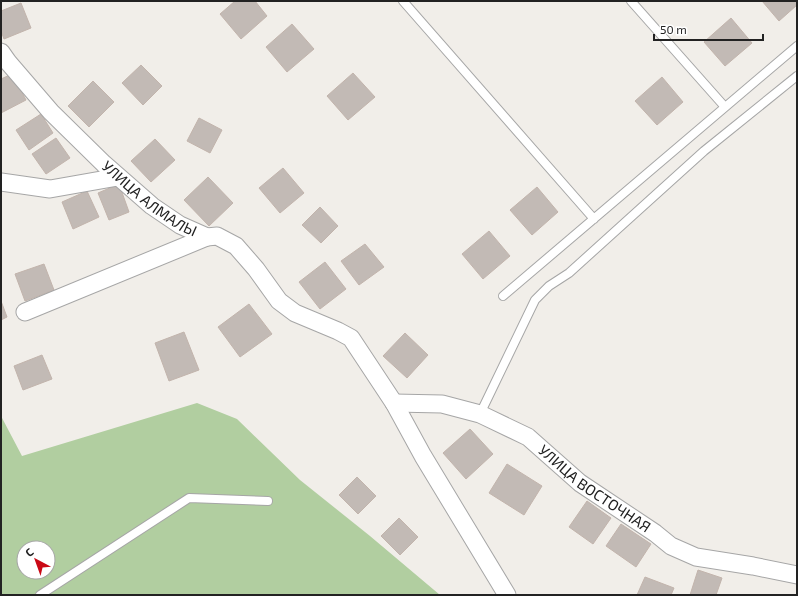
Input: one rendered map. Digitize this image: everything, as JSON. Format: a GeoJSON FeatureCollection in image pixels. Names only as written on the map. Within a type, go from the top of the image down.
{"type":"FeatureCollection","features":[{"type":"Feature","properties":{"kind":"street","name":"УЛИЦА АЛМАЛЫ"},"geometry":{"type":"LineString","coordinates":[[1,52],[51,112],[104,164],[152,206],[180,225],[207,237],[217,236],[236,246],[256,269],[279,301],[295,313],[338,330],[352,338],[394,403],[423,456],[507,595]]}},
{"type":"Feature","properties":{"kind":"street"},"geometry":{"type":"LineString","coordinates":[[1,182],[50,190],[118,177]]}},
{"type":"Feature","properties":{"kind":"street"},"geometry":{"type":"LineString","coordinates":[[25,312],[207,237]]}},
{"type":"Feature","properties":{"kind":"street","name":"УЛИЦА ВОСТОЧНАЯ"},"geometry":{"type":"LineString","coordinates":[[394,403],[442,404],[480,414],[528,437],[580,483],[655,533],[671,546],[696,558],[753,566],[797,575]]}},
{"type":"Feature","properties":{"kind":"lane"},"geometry":{"type":"LineString","coordinates":[[403,1],[594,219]]}},
{"type":"Feature","properties":{"kind":"lane"},"geometry":{"type":"LineString","coordinates":[[631,1],[725,107]]}},
{"type":"Feature","properties":{"kind":"lane"},"geometry":{"type":"LineString","coordinates":[[503,296],[797,46]]}},
{"type":"Feature","properties":{"kind":"lane"},"geometry":{"type":"LineString","coordinates":[[480,414],[535,300],[549,286],[569,273],[704,151],[797,76]]}},
{"type":"Feature","properties":{"kind":"lane"},"geometry":{"type":"LineString","coordinates":[[40,595],[188,498],[268,501]]}},
{"type":"Feature","properties":{"kind":"green space"},"geometry":{"type":"Polygon","coordinates":[[[197,403],[237,419],[300,480],[440,595],[1,595],[1,416],[22,456],[197,403]]]}},
{"type":"Feature","properties":{"kind":"building"},"geometry":{"type":"Polygon","coordinates":[[[235,1],[255,1],[267,16],[241,39],[220,14],[235,1]]]}},
{"type":"Feature","properties":{"kind":"building"},"geometry":{"type":"Polygon","coordinates":[[[762,1],[797,1],[797,5],[779,21],[762,1]]]}},
{"type":"Feature","properties":{"kind":"building"},"geometry":{"type":"Polygon","coordinates":[[[21,3],[31,28],[4,39],[1,31],[1,11],[21,3]]]}},
{"type":"Feature","properties":{"kind":"building"},"geometry":{"type":"Polygon","coordinates":[[[731,18],[752,43],[725,66],[704,42],[731,18]]]}},
{"type":"Feature","properties":{"kind":"building"},"geometry":{"type":"Polygon","coordinates":[[[292,24],[314,49],[287,72],[266,47],[292,24]]]}},
{"type":"Feature","properties":{"kind":"building"},"geometry":{"type":"Polygon","coordinates":[[[141,65],[162,86],[143,105],[122,83],[141,65]]]}},
{"type":"Feature","properties":{"kind":"building"},"geometry":{"type":"Polygon","coordinates":[[[353,73],[375,97],[348,120],[327,96],[353,73]]]}},
{"type":"Feature","properties":{"kind":"building"},"geometry":{"type":"Polygon","coordinates":[[[12,74],[26,100],[1,113],[1,79],[12,74]]]}},
{"type":"Feature","properties":{"kind":"building"},"geometry":{"type":"Polygon","coordinates":[[[662,77],[683,102],[657,125],[635,101],[662,77]]]}},
{"type":"Feature","properties":{"kind":"building"},"geometry":{"type":"Polygon","coordinates":[[[93,81],[114,102],[89,127],[68,106],[93,81]]]}},
{"type":"Feature","properties":{"kind":"building"},"geometry":{"type":"Polygon","coordinates":[[[41,114],[53,133],[29,150],[16,130],[41,114]]]}},
{"type":"Feature","properties":{"kind":"building"},"geometry":{"type":"Polygon","coordinates":[[[199,118],[222,130],[210,153],[187,141],[199,118]]]}},
{"type":"Feature","properties":{"kind":"building"},"geometry":{"type":"Polygon","coordinates":[[[56,138],[70,158],[46,174],[32,154],[56,138]]]}},
{"type":"Feature","properties":{"kind":"building"},"geometry":{"type":"Polygon","coordinates":[[[155,139],[175,160],[151,182],[131,161],[155,139]]]}},
{"type":"Feature","properties":{"kind":"building"},"geometry":{"type":"Polygon","coordinates":[[[283,168],[304,193],[280,213],[259,188],[283,168]]]}},
{"type":"Feature","properties":{"kind":"building"},"geometry":{"type":"Polygon","coordinates":[[[208,177],[233,203],[209,226],[184,200],[208,177]]]}},
{"type":"Feature","properties":{"kind":"building"},"geometry":{"type":"Polygon","coordinates":[[[119,184],[129,212],[109,220],[98,193],[119,184]]]}},
{"type":"Feature","properties":{"kind":"building"},"geometry":{"type":"Polygon","coordinates":[[[537,187],[558,212],[532,235],[510,210],[537,187]]]}},
{"type":"Feature","properties":{"kind":"building"},"geometry":{"type":"Polygon","coordinates":[[[87,191],[99,217],[73,229],[62,202],[87,191]]]}},
{"type":"Feature","properties":{"kind":"building"},"geometry":{"type":"Polygon","coordinates":[[[320,207],[338,226],[321,243],[302,225],[320,207]]]}},
{"type":"Feature","properties":{"kind":"building"},"geometry":{"type":"Polygon","coordinates":[[[489,231],[510,256],[483,279],[462,254],[489,231]]]}},
{"type":"Feature","properties":{"kind":"building"},"geometry":{"type":"Polygon","coordinates":[[[365,244],[384,267],[359,285],[341,261],[365,244]]]}},
{"type":"Feature","properties":{"kind":"building"},"geometry":{"type":"Polygon","coordinates":[[[325,262],[346,289],[320,309],[299,282],[325,262]]]}},
{"type":"Feature","properties":{"kind":"building"},"geometry":{"type":"Polygon","coordinates":[[[44,264],[54,290],[25,301],[15,274],[44,264]]]}},
{"type":"Feature","properties":{"kind":"building"},"geometry":{"type":"Polygon","coordinates":[[[1,301],[7,317],[1,320],[1,301]]]}},
{"type":"Feature","properties":{"kind":"building"},"geometry":{"type":"Polygon","coordinates":[[[249,304],[272,334],[240,357],[218,327],[249,304]]]}},
{"type":"Feature","properties":{"kind":"building"},"geometry":{"type":"Polygon","coordinates":[[[184,332],[199,370],[169,381],[155,343],[184,332]]]}},
{"type":"Feature","properties":{"kind":"building"},"geometry":{"type":"Polygon","coordinates":[[[405,333],[428,355],[407,378],[383,356],[405,333]]]}},
{"type":"Feature","properties":{"kind":"building"},"geometry":{"type":"Polygon","coordinates":[[[42,355],[52,379],[23,390],[14,366],[42,355]]]}},
{"type":"Feature","properties":{"kind":"building"},"geometry":{"type":"Polygon","coordinates":[[[470,429],[493,454],[466,479],[443,453],[470,429]]]}},
{"type":"Feature","properties":{"kind":"building"},"geometry":{"type":"Polygon","coordinates":[[[507,464],[542,486],[524,515],[489,493],[507,464]]]}},
{"type":"Feature","properties":{"kind":"building"},"geometry":{"type":"Polygon","coordinates":[[[357,477],[376,496],[358,514],[339,495],[357,477]]]}},
{"type":"Feature","properties":{"kind":"building"},"geometry":{"type":"Polygon","coordinates":[[[587,501],[611,518],[593,544],[569,527],[587,501]]]}},
{"type":"Feature","properties":{"kind":"building"},"geometry":{"type":"Polygon","coordinates":[[[399,518],[418,537],[400,555],[381,536],[399,518]]]}},
{"type":"Feature","properties":{"kind":"building"},"geometry":{"type":"Polygon","coordinates":[[[621,524],[651,544],[636,567],[606,546],[621,524]]]}},
{"type":"Feature","properties":{"kind":"building"},"geometry":{"type":"Polygon","coordinates":[[[698,570],[722,578],[716,595],[690,595],[698,570]]]}},
{"type":"Feature","properties":{"kind":"building"},"geometry":{"type":"Polygon","coordinates":[[[645,577],[674,588],[671,595],[637,595],[645,577]]]}}]}
